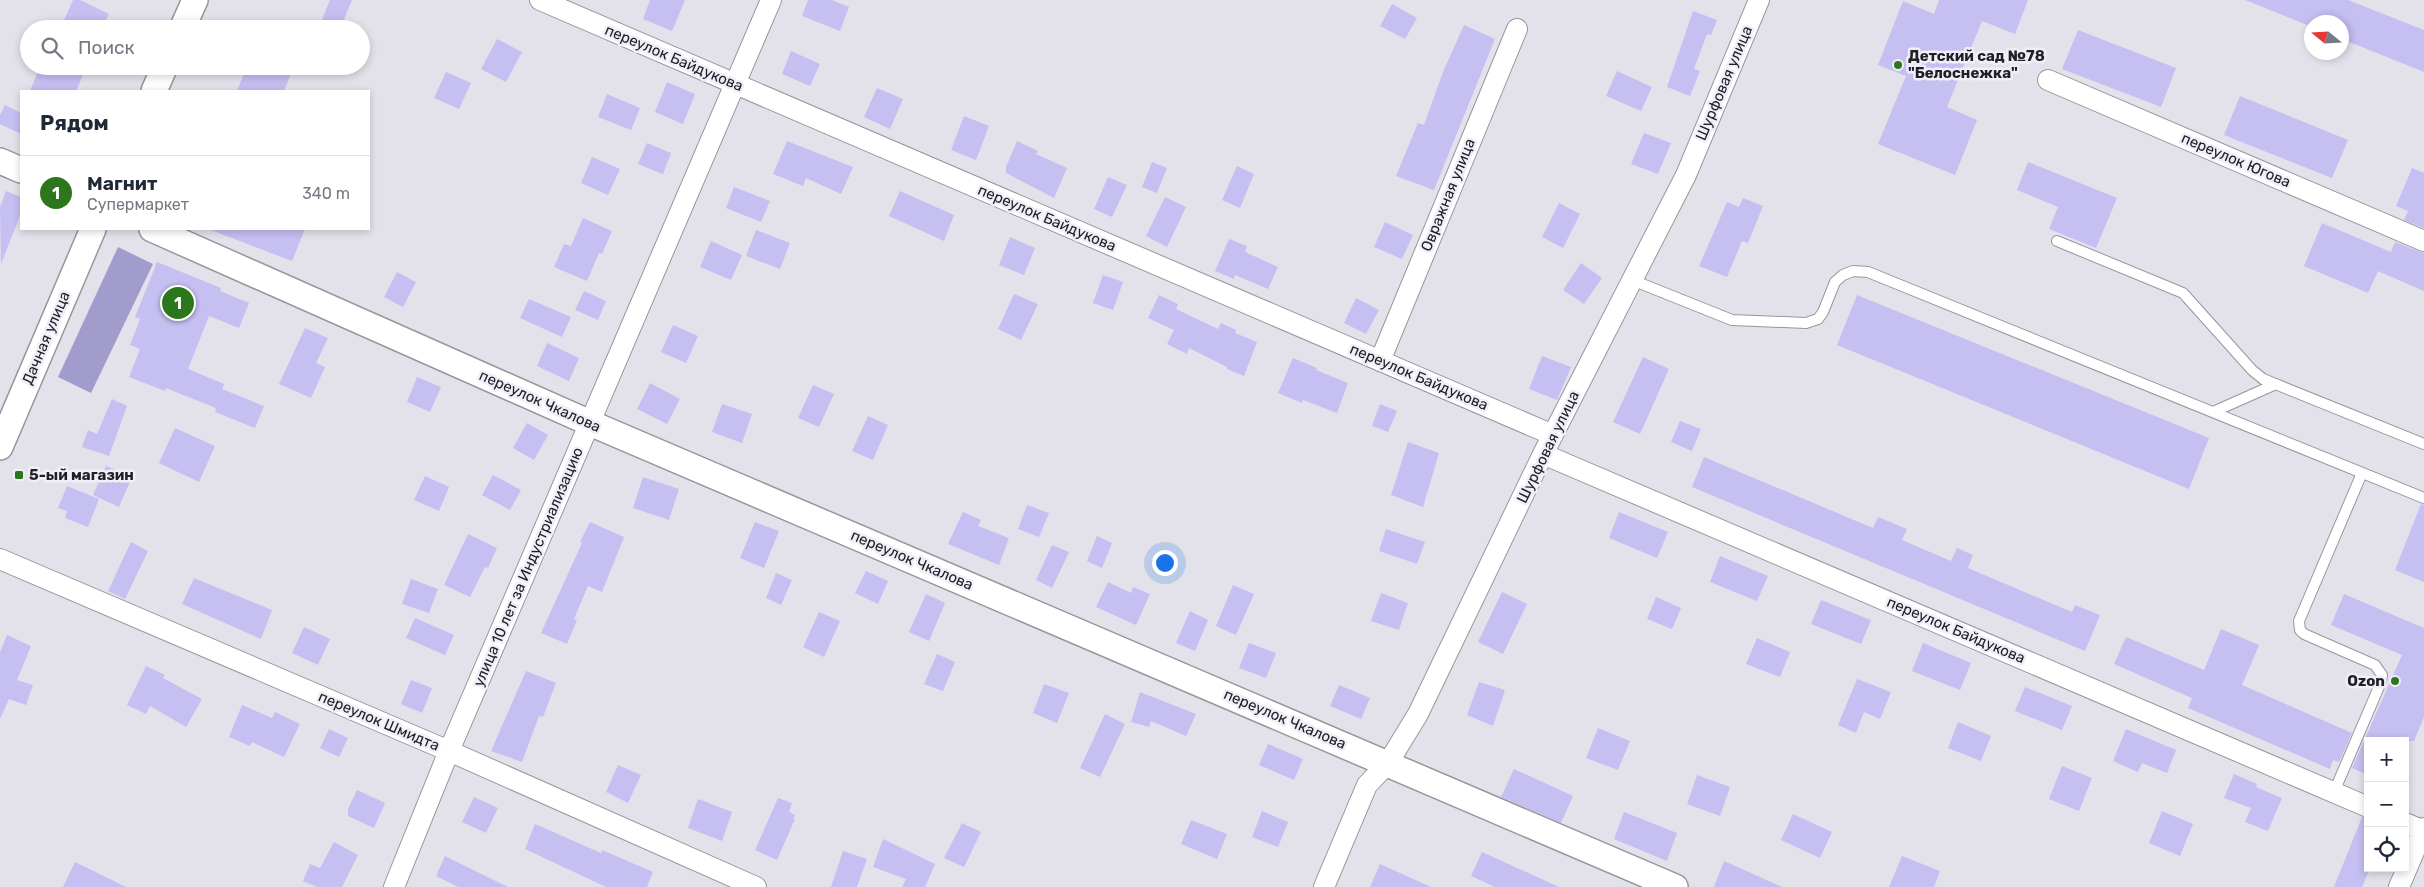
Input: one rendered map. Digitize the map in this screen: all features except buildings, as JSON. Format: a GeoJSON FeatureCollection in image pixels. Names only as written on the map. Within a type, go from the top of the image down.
{"type":"FeatureCollection","features":[{"type":"Feature","properties":{"kind":"street"},"geometry":{"type":"LineString","coordinates":[[186,20],[195,0]]}},
{"type":"Feature","properties":{"kind":"street","name":"переулок Байдукова"},"geometry":{"type":"LineString","coordinates":[[540,0],[1553,435]]}},
{"type":"Feature","properties":{"kind":"street","name":"улица 10 лет за Индустриализацию"},"geometry":{"type":"LineString","coordinates":[[394,887],[449,751],[771,0]]}},
{"type":"Feature","properties":{"kind":"street","name":"Шурфовая улица"},"geometry":{"type":"LineString","coordinates":[[1324,887],[1367,785],[1388,763],[1418,714],[1543,454],[1686,175],[1760,0]]}},
{"type":"Feature","properties":{"kind":"street","name":"Овражная улица"},"geometry":{"type":"LineString","coordinates":[[1380,361],[1517,29]]}},
{"type":"Feature","properties":{"kind":"street"},"geometry":{"type":"LineString","coordinates":[[154,90],[161,75]]}},
{"type":"Feature","properties":{"kind":"street","name":"переулок Югова"},"geometry":{"type":"LineString","coordinates":[[2048,80],[2424,241]]}},
{"type":"Feature","properties":{"kind":"street"},"geometry":{"type":"LineString","coordinates":[[0,161],[20,170]]}},
{"type":"Feature","properties":{"kind":"street","name":"Дачная улица"},"geometry":{"type":"LineString","coordinates":[[3,433],[93,230]]}},
{"type":"Feature","properties":{"kind":"street","name":"переулок Чкалова"},"geometry":{"type":"LineString","coordinates":[[154,230],[590,423],[1675,887]]}},
{"type":"Feature","properties":{"kind":"street","name":"переулок Байдукова"},"geometry":{"type":"LineString","coordinates":[[1543,454],[2364,805]]}},
{"type":"Feature","properties":{"kind":"street","name":"переулок Шмидта"},"geometry":{"type":"LineString","coordinates":[[0,559],[449,751],[756,887]]}},
{"type":"Feature","properties":{"kind":"street"},"geometry":{"type":"LineString","coordinates":[[2399,887],[2419,828]]}},
{"type":"Feature","properties":{"kind":"lane"},"geometry":{"type":"LineString","coordinates":[[2057,241],[2183,293],[2252,370],[2264,379],[2424,444]]}},
{"type":"Feature","properties":{"kind":"lane"},"geometry":{"type":"LineString","coordinates":[[1632,280],[1732,320],[1806,323],[1818,319],[1835,282],[1843,275],[1853,271],[1868,272],[2424,498]]}},
{"type":"Feature","properties":{"kind":"lane"},"geometry":{"type":"LineString","coordinates":[[2213,412],[2276,384]]}},
{"type":"Feature","properties":{"kind":"lane"},"geometry":{"type":"LineString","coordinates":[[2334,792],[2381,682],[2382,675],[2375,665],[2304,634],[2300,630],[2299,621],[2362,473]]}},
{"type":"Feature","properties":{"kind":"shaded area"},"geometry":{"type":"Polygon","coordinates":[[[118,247],[153,264],[91,393],[58,377],[118,247]]]}},
{"type":"Feature","properties":{"kind":"place","name":"Детский сад №78 \"Белоснежка\""},"geometry":{"type":"Point","coordinates":[1898,65]}},
{"type":"Feature","properties":{"kind":"place","name":"Магнит"},"geometry":{"type":"Point","coordinates":[178,303]}},
{"type":"Feature","properties":{"kind":"place","name":"5-ый магазин"},"geometry":{"type":"Point","coordinates":[19,475]}},
{"type":"Feature","properties":{"kind":"place","name":"Ozon"},"geometry":{"type":"Point","coordinates":[2395,681]}}]}
